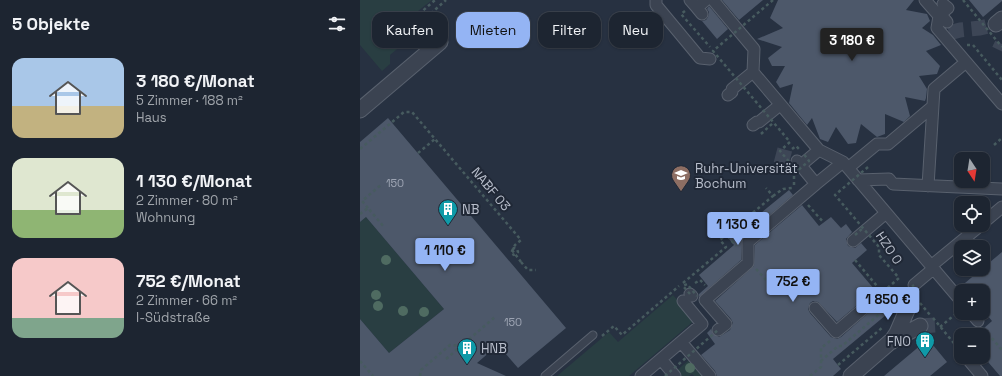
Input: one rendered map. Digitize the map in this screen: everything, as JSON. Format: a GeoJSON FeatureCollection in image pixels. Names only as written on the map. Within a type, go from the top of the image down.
{"type":"FeatureCollection","features":[{"type":"Feature","properties":{"kind":"street"},"geometry":{"type":"LineString","coordinates":[[656,0],[656,5],[700,58],[711,55]]}},
{"type":"Feature","properties":{"kind":"street"},"geometry":{"type":"LineString","coordinates":[[694,8],[706,0]]}},
{"type":"Feature","properties":{"kind":"street"},"geometry":{"type":"LineString","coordinates":[[713,0],[754,49],[753,72],[818,150],[850,170],[954,293]]}},
{"type":"Feature","properties":{"kind":"street"},"geometry":{"type":"LineString","coordinates":[[925,0],[943,19]]}},
{"type":"Feature","properties":{"kind":"street"},"geometry":{"type":"LineString","coordinates":[[943,4],[948,8],[937,28],[1002,104]]}},
{"type":"Feature","properties":{"kind":"street"},"geometry":{"type":"LineString","coordinates":[[360,110],[433,48]]}},
{"type":"Feature","properties":{"kind":"street"},"geometry":{"type":"LineString","coordinates":[[928,186],[934,89],[966,62]]}},
{"type":"Feature","properties":{"kind":"street"},"geometry":{"type":"LineString","coordinates":[[728,95],[732,92],[732,89],[753,72]]}},
{"type":"Feature","properties":{"kind":"street"},"geometry":{"type":"LineString","coordinates":[[757,129],[757,122],[759,122],[780,104]]}},
{"type":"Feature","properties":{"kind":"street"},"geometry":{"type":"LineString","coordinates":[[850,170],[877,144],[888,144],[932,107]]}},
{"type":"Feature","properties":{"kind":"street"},"geometry":{"type":"LineString","coordinates":[[816,184],[800,160],[818,150]]}},
{"type":"Feature","properties":{"kind":"street"},"geometry":{"type":"LineString","coordinates":[[693,296],[748,263],[748,242],[816,184],[866,164]]}},
{"type":"Feature","properties":{"kind":"street"},"geometry":{"type":"LineString","coordinates":[[850,170],[889,179],[893,184],[1002,189]]}},
{"type":"Feature","properties":{"kind":"street"},"geometry":{"type":"LineString","coordinates":[[990,217],[1002,207]]}},
{"type":"Feature","properties":{"kind":"street"},"geometry":{"type":"LineString","coordinates":[[854,238],[886,213]]}},
{"type":"Feature","properties":{"kind":"street"},"geometry":{"type":"LineString","coordinates":[[914,285],[972,232]]}},
{"type":"Feature","properties":{"kind":"street"},"geometry":{"type":"LineString","coordinates":[[815,308],[835,339],[878,291]]}},
{"type":"Feature","properties":{"kind":"street"},"geometry":{"type":"LineString","coordinates":[[641,376],[681,342],[710,328],[726,324],[693,296]]}},
{"type":"Feature","properties":{"kind":"street"},"geometry":{"type":"LineString","coordinates":[[693,296],[710,328]]}},
{"type":"Feature","properties":{"kind":"street"},"geometry":{"type":"LineString","coordinates":[[890,342],[900,328],[907,310]]}},
{"type":"Feature","properties":{"kind":"street"},"geometry":{"type":"LineString","coordinates":[[851,376],[890,342],[920,326]]}},
{"type":"Feature","properties":{"kind":"street"},"geometry":{"type":"LineString","coordinates":[[681,342],[710,376]]}},
{"type":"Feature","properties":{"kind":"street"},"geometry":{"type":"LineString","coordinates":[[661,359],[675,376]]}},
{"type":"Feature","properties":{"kind":"street"},"geometry":{"type":"LineString","coordinates":[[972,364],[982,376]]}},
{"type":"Feature","properties":{"kind":"lane"},"geometry":{"type":"LineString","coordinates":[[545,376],[595,338]]}},
{"type":"Feature","properties":{"kind":"path"},"geometry":{"type":"LineString","coordinates":[[436,0],[418,15],[428,26],[433,22],[428,16],[446,0]]}},
{"type":"Feature","properties":{"kind":"path"},"geometry":{"type":"LineString","coordinates":[[711,55],[773,0]]}},
{"type":"Feature","properties":{"kind":"path"},"geometry":{"type":"LineString","coordinates":[[962,0],[1002,47]]}},
{"type":"Feature","properties":{"kind":"path"},"geometry":{"type":"LineString","coordinates":[[676,8],[711,55],[774,122],[790,142],[780,151],[797,171],[809,161],[800,160]]}},
{"type":"Feature","properties":{"kind":"path"},"geometry":{"type":"LineString","coordinates":[[681,14],[694,8]]}},
{"type":"Feature","properties":{"kind":"path"},"geometry":{"type":"LineString","coordinates":[[967,45],[973,45],[1002,80]]}},
{"type":"Feature","properties":{"kind":"path","name":"NABF 03"},"geometry":{"type":"LineString","coordinates":[[360,150],[404,112],[412,112],[521,240],[515,245],[512,252],[528,270],[536,270]]}},
{"type":"Feature","properties":{"kind":"path"},"geometry":{"type":"LineString","coordinates":[[757,129],[774,122]]}},
{"type":"Feature","properties":{"kind":"path"},"geometry":{"type":"LineString","coordinates":[[994,145],[1002,138]]}},
{"type":"Feature","properties":{"kind":"path"},"geometry":{"type":"LineString","coordinates":[[418,154],[435,139]]}},
{"type":"Feature","properties":{"kind":"path","name":"HZO 0"},"geometry":{"type":"LineString","coordinates":[[866,164],[835,195],[879,247],[880,255],[899,278],[878,291]]}},
{"type":"Feature","properties":{"kind":"path"},"geometry":{"type":"LineString","coordinates":[[382,184],[362,201],[384,227]]}},
{"type":"Feature","properties":{"kind":"path"},"geometry":{"type":"LineString","coordinates":[[766,188],[773,196]]}},
{"type":"Feature","properties":{"kind":"path"},"geometry":{"type":"LineString","coordinates":[[595,338],[614,326],[622,335],[726,247],[720,240],[773,196],[783,189],[794,188],[796,191]]}},
{"type":"Feature","properties":{"kind":"path"},"geometry":{"type":"LineString","coordinates":[[804,200],[824,223]]}},
{"type":"Feature","properties":{"kind":"path"},"geometry":{"type":"LineString","coordinates":[[360,214],[368,208]]}},
{"type":"Feature","properties":{"kind":"path","name":"HZO 0"},"geometry":{"type":"LineString","coordinates":[[854,238],[863,228]]}},
{"type":"Feature","properties":{"kind":"path"},"geometry":{"type":"LineString","coordinates":[[855,260],[878,291]]}},
{"type":"Feature","properties":{"kind":"path"},"geometry":{"type":"LineString","coordinates":[[693,296],[705,285],[700,280],[697,282]]}},
{"type":"Feature","properties":{"kind":"path"},"geometry":{"type":"LineString","coordinates":[[835,339],[842,346],[914,285]]}},
{"type":"Feature","properties":{"kind":"path"},"geometry":{"type":"LineString","coordinates":[[940,327],[954,315]]}},
{"type":"Feature","properties":{"kind":"path"},"geometry":{"type":"LineString","coordinates":[[446,359],[495,317]]}},
{"type":"Feature","properties":{"kind":"path"},"geometry":{"type":"LineString","coordinates":[[977,320],[1002,350]]}},
{"type":"Feature","properties":{"kind":"path"},"geometry":{"type":"LineString","coordinates":[[838,365],[885,325]]}},
{"type":"Feature","properties":{"kind":"path"},"geometry":{"type":"LineString","coordinates":[[665,376],[710,328]]}},
{"type":"Feature","properties":{"kind":"path"},"geometry":{"type":"LineString","coordinates":[[810,376],[821,367],[821,348],[835,339]]}},
{"type":"Feature","properties":{"kind":"path"},"geometry":{"type":"LineString","coordinates":[[821,361],[835,339]]}},
{"type":"Feature","properties":{"kind":"path"},"geometry":{"type":"LineString","coordinates":[[420,376],[421,370],[450,345],[461,346]]}},
{"type":"Feature","properties":{"kind":"path"},"geometry":{"type":"LineString","coordinates":[[360,361],[373,376]]}},
{"type":"Feature","properties":{"kind":"green space"},"geometry":{"type":"Polygon","coordinates":[[[360,0],[432,0],[417,12],[372,12],[372,48],[398,48],[390,55],[390,64],[382,71],[360,45],[360,0]]]}},
{"type":"Feature","properties":{"kind":"green space"},"geometry":{"type":"Polygon","coordinates":[[[366,217],[444,309],[389,353],[360,319],[360,222],[366,217]]]}},
{"type":"Feature","properties":{"kind":"green space"},"geometry":{"type":"Polygon","coordinates":[[[673,295],[695,320],[629,376],[557,376],[609,332],[618,342],[673,295]]]}},
{"type":"Feature","properties":{"kind":"green space"},"geometry":{"type":"Polygon","coordinates":[[[690,359],[705,376],[694,376],[692,374],[689,376],[678,376],[675,372],[690,359]]]}},
{"type":"Feature","properties":{"kind":"building"},"geometry":{"type":"Polygon","coordinates":[[[722,0],[763,0],[739,20],[722,0]]]}},
{"type":"Feature","properties":{"kind":"building"},"geometry":{"type":"Polygon","coordinates":[[[778,0],[914,0],[906,10],[927,14],[930,21],[922,28],[933,35],[941,45],[926,51],[940,66],[937,74],[919,76],[927,89],[925,101],[905,97],[910,116],[904,122],[885,114],[885,134],[877,137],[861,124],[856,143],[848,144],[836,127],[828,142],[820,139],[812,118],[807,125],[789,103],[793,84],[780,88],[776,82],[785,66],[772,66],[768,58],[782,47],[757,39],[783,28],[770,18],[778,0]]]}},
{"type":"Feature","properties":{"kind":"building"},"geometry":{"type":"Polygon","coordinates":[[[969,0],[1002,0],[1002,1],[983,17],[969,0]]]}},
{"type":"Feature","properties":{"kind":"building"},"geometry":{"type":"Polygon","coordinates":[[[709,6],[728,29],[717,39],[702,21],[706,20],[708,17],[709,12],[707,9],[709,6]]]}},
{"type":"Feature","properties":{"kind":"building"},"geometry":{"type":"Polygon","coordinates":[[[388,118],[566,328],[518,368],[498,345],[477,363],[506,376],[360,376],[360,319],[389,353],[444,309],[366,217],[360,222],[360,142],[388,118]]]}},
{"type":"Feature","properties":{"kind":"building"},"geometry":{"type":"Polygon","coordinates":[[[789,190],[793,195],[742,239],[741,260],[699,297],[699,294],[708,286],[699,275],[734,245],[729,239],[789,190]]]}},
{"type":"Feature","properties":{"kind":"building"},"geometry":{"type":"Polygon","coordinates":[[[802,205],[819,226],[831,217],[841,228],[846,224],[852,232],[846,239],[848,246],[855,248],[861,243],[867,250],[852,263],[875,290],[837,322],[818,302],[813,301],[810,303],[808,309],[810,313],[831,337],[837,339],[883,300],[892,310],[833,359],[841,369],[833,376],[717,376],[715,371],[701,355],[715,344],[707,333],[711,329],[713,334],[719,337],[730,330],[733,323],[715,301],[754,266],[755,245],[802,205]]]}},
{"type":"Feature","properties":{"kind":"building"},"geometry":{"type":"Polygon","coordinates":[[[1002,252],[1002,376],[1000,376],[990,364],[990,328],[984,328],[992,321],[990,319],[990,284],[964,284],[973,276],[990,276],[990,262],[1002,252]]]}},
{"type":"Feature","properties":{"kind":"building","name":"FNO"},"geometry":{"type":"Polygon","coordinates":[[[928,339],[947,362],[930,376],[884,376],[928,339]]]}},
{"type":"Feature","properties":{"kind":"tunnel"},"geometry":{"type":"LineString","coordinates":[[949,33],[996,24]]}},
{"type":"Feature","properties":{"kind":"tunnel"},"geometry":{"type":"LineString","coordinates":[[999,50],[1002,44]]}},
{"type":"Feature","properties":{"kind":"tunnel"},"geometry":{"type":"LineString","coordinates":[[781,164],[786,145]]}},
{"type":"Feature","properties":{"kind":"tunnel"},"geometry":{"type":"LineString","coordinates":[[907,310],[912,296]]}},
{"type":"Feature","properties":{"kind":"tunnel"},"geometry":{"type":"LineString","coordinates":[[920,326],[936,325]]}},
{"type":"Feature","properties":{"kind":"place","name":"Ruhr-Universität Bochum"},"geometry":{"type":"Point","coordinates":[681,192]}},
{"type":"Feature","properties":{"kind":"place","name":"NB"},"geometry":{"type":"Point","coordinates":[448,226]}},
{"type":"Feature","properties":{"kind":"place","name":"FNO"},"geometry":{"type":"Point","coordinates":[925,358]}},
{"type":"Feature","properties":{"kind":"place","name":"HNB"},"geometry":{"type":"Point","coordinates":[467,365]}}]}
